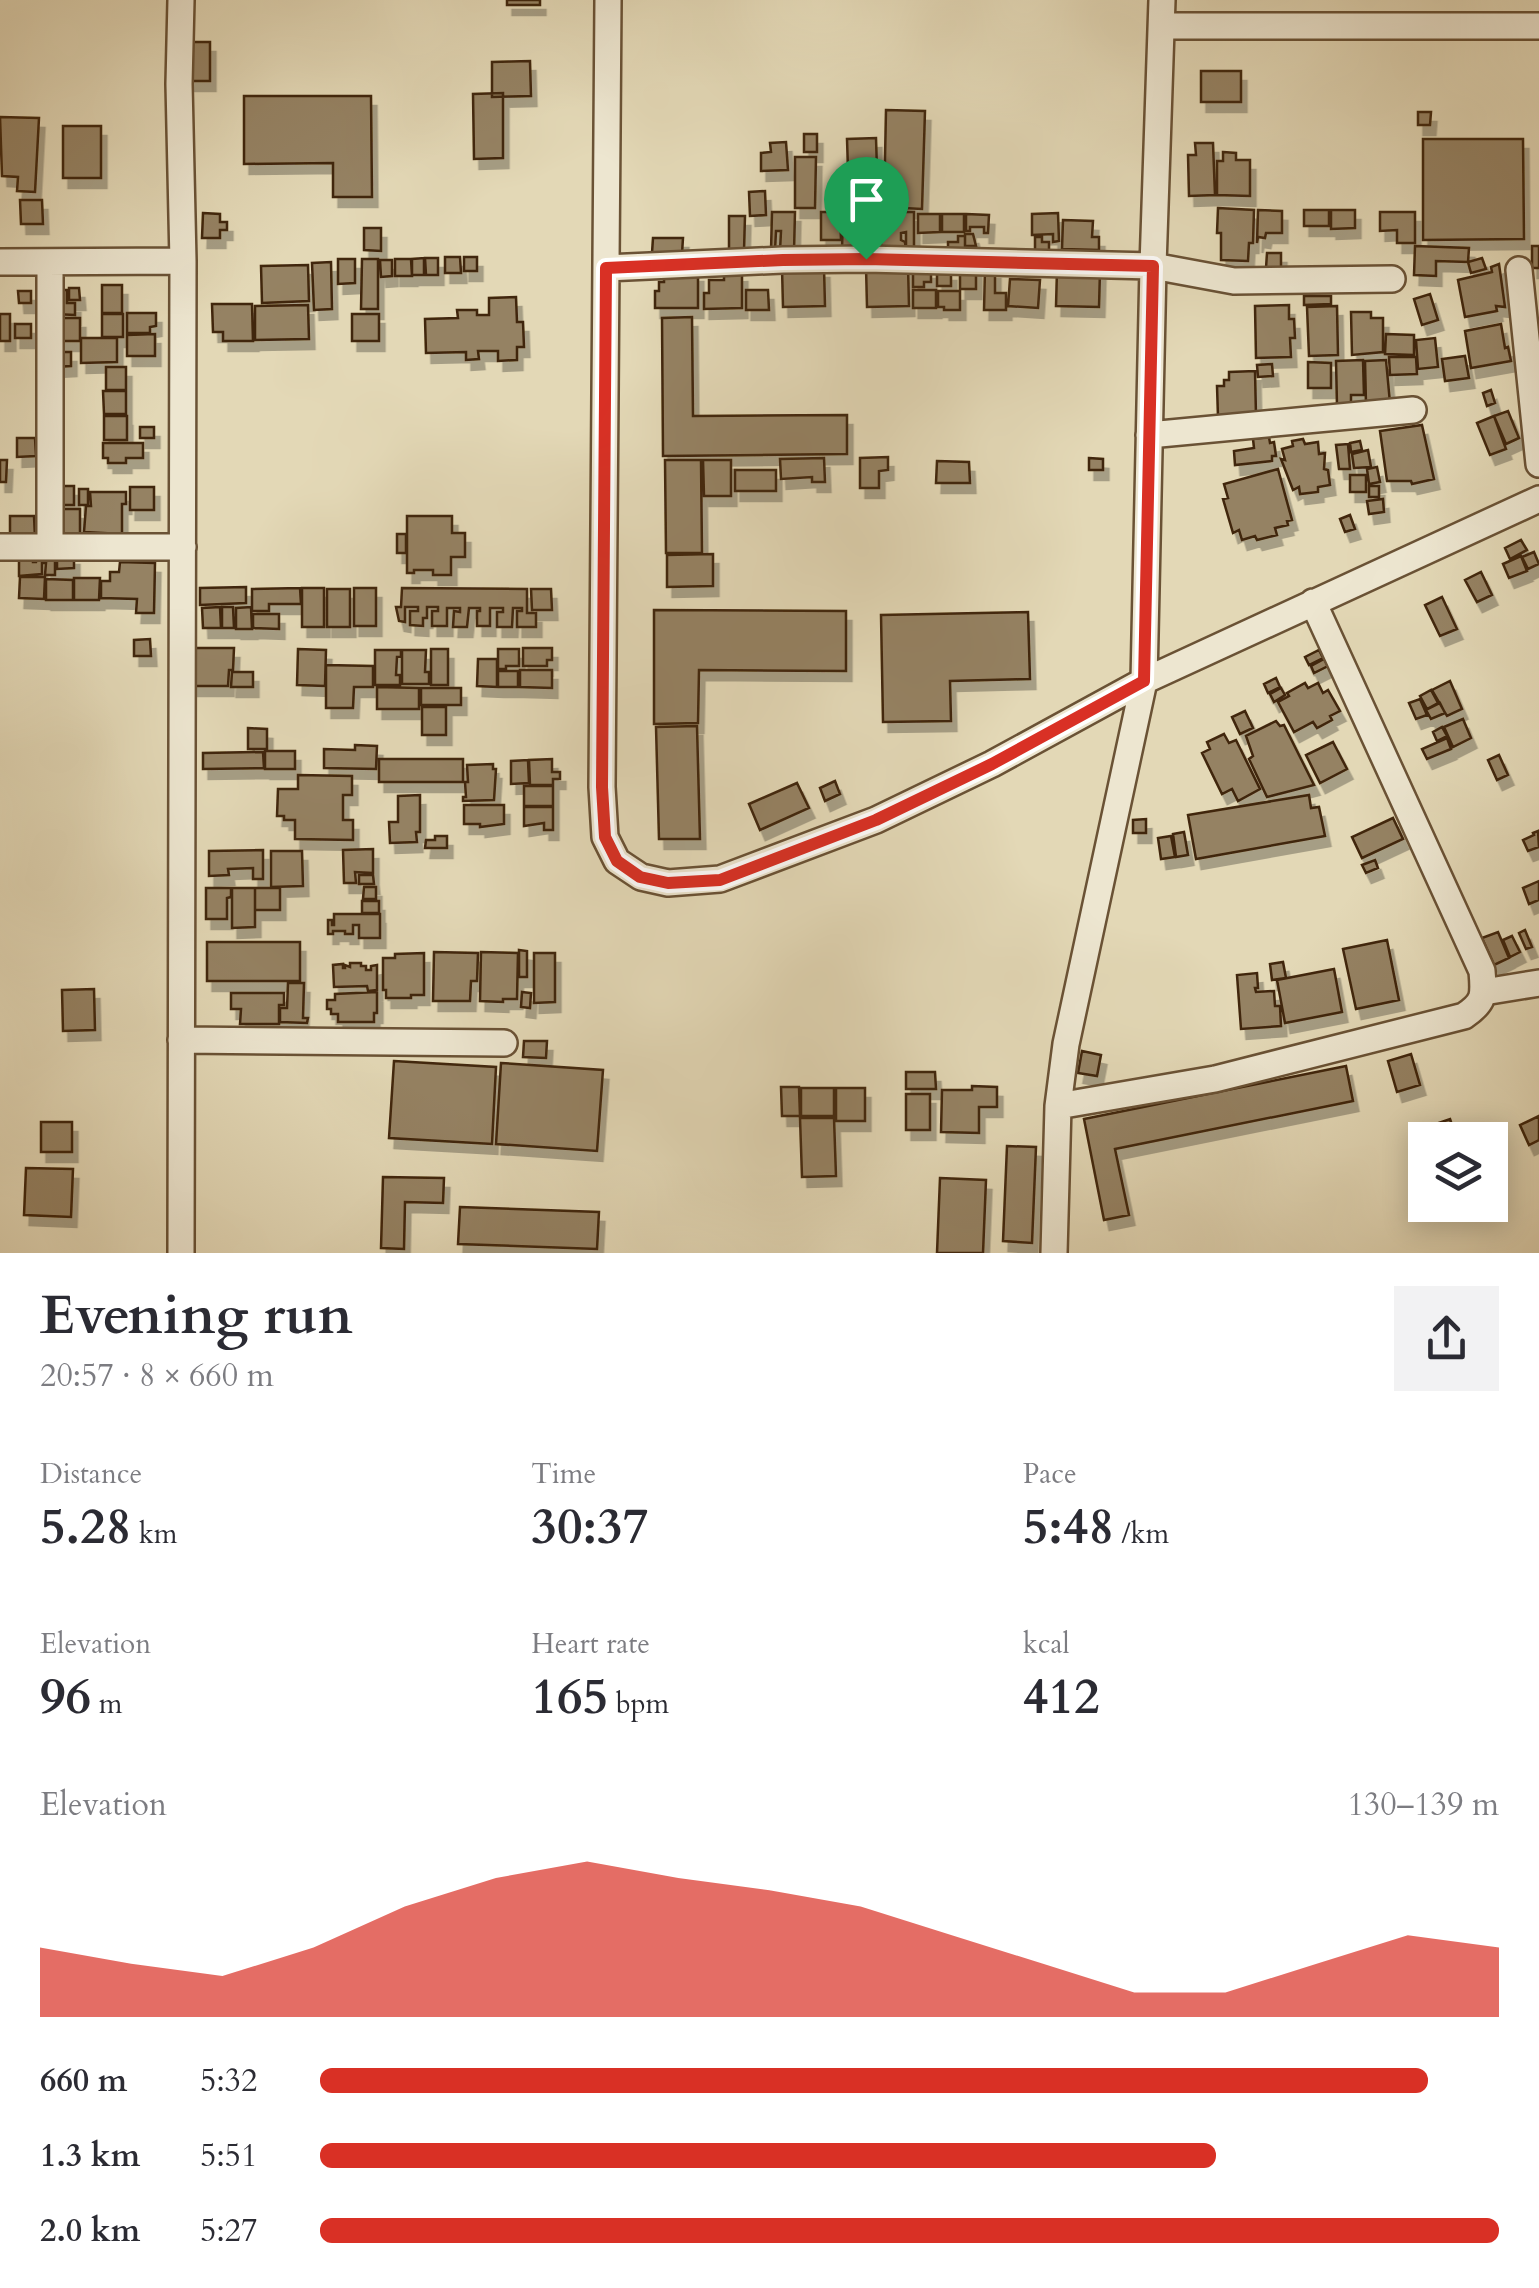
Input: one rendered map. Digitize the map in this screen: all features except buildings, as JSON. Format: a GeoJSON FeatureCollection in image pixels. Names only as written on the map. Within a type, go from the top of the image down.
{"type":"FeatureCollection","features":[{"type":"Feature","properties":{"kind":"street"},"geometry":{"type":"LineString","coordinates":[[181,0],[181,1253]]}},
{"type":"Feature","properties":{"kind":"street"},"geometry":{"type":"LineString","coordinates":[[608,0],[602,787],[605,837],[617,861],[640,877],[668,883],[720,880],[876,820],[992,764],[1144,681],[1539,499]]}},
{"type":"Feature","properties":{"kind":"street"},"geometry":{"type":"LineString","coordinates":[[1054,1253],[1058,1106],[1066,1044],[1144,681],[1162,13],[1539,26]]}},
{"type":"Feature","properties":{"kind":"street"},"geometry":{"type":"LineString","coordinates":[[606,268],[866,259],[1153,266],[1234,282],[1392,278]]}},
{"type":"Feature","properties":{"kind":"street"},"geometry":{"type":"LineString","coordinates":[[0,262],[183,260]]}},
{"type":"Feature","properties":{"kind":"street"},"geometry":{"type":"LineString","coordinates":[[50,262],[50,547]]}},
{"type":"Feature","properties":{"kind":"street"},"geometry":{"type":"LineString","coordinates":[[1519,270],[1539,464]]}},
{"type":"Feature","properties":{"kind":"street"},"geometry":{"type":"LineString","coordinates":[[1150,434],[1414,410]]}},
{"type":"Feature","properties":{"kind":"street"},"geometry":{"type":"LineString","coordinates":[[0,547],[182,546]]}},
{"type":"Feature","properties":{"kind":"street"},"geometry":{"type":"LineString","coordinates":[[1058,1106],[1215,1079],[1464,1016],[1478,1006],[1484,992],[1482,970],[1313,602]]}},
{"type":"Feature","properties":{"kind":"street"},"geometry":{"type":"LineString","coordinates":[[1484,992],[1539,984]]}},
{"type":"Feature","properties":{"kind":"street"},"geometry":{"type":"LineString","coordinates":[[181,1040],[504,1043]]}},
{"type":"Feature","properties":{"kind":"route"},"geometry":{"type":"LineString","coordinates":[[866,259],[1153,266],[1144,681],[992,764],[876,820],[720,880],[668,883],[640,877],[617,861],[605,837],[602,787],[606,268],[866,259]]}}]}
